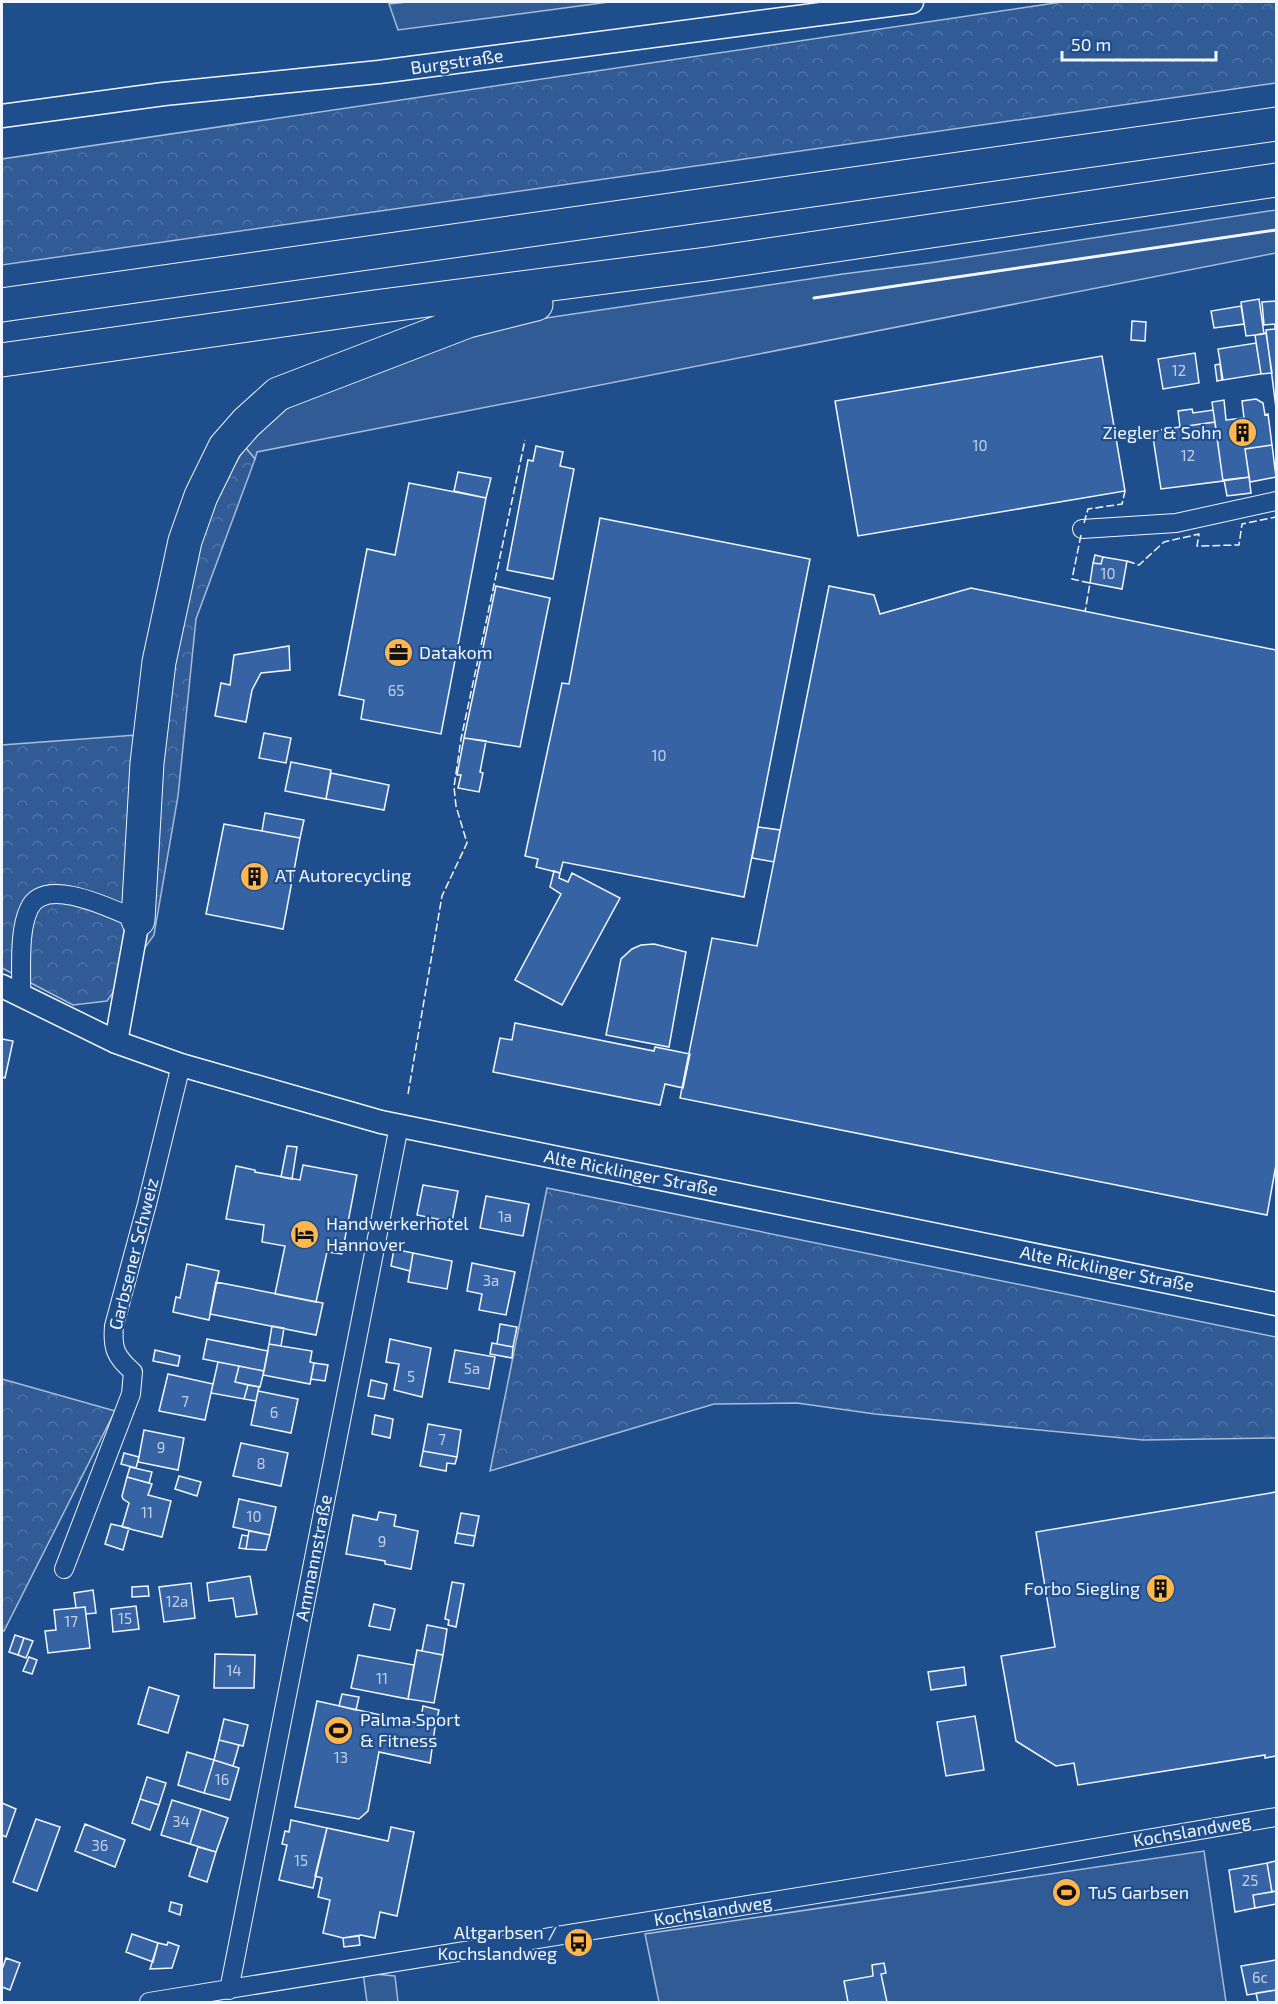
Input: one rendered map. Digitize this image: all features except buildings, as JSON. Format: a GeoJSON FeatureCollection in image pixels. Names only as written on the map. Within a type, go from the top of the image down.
{"type":"FeatureCollection","features":[{"type":"Feature","properties":{"kind":"highway"},"geometry":{"type":"LineString","coordinates":[[2,305],[1276,124]]}},
{"type":"Feature","properties":{"kind":"highway"},"geometry":{"type":"LineString","coordinates":[[2,360],[374,307],[707,264],[1276,180]]}},
{"type":"Feature","properties":{"kind":"highway"},"geometry":{"type":"LineString","coordinates":[[138,920],[147,763],[159,662],[185,541],[216,463],[234,435],[278,394],[468,321],[707,264]]}},
{"type":"Feature","properties":{"kind":"street","name":"Burgstraße"},"geometry":{"type":"LineString","coordinates":[[2,116],[164,94],[378,72],[912,2]]}},
{"type":"Feature","properties":{"kind":"street"},"geometry":{"type":"LineString","coordinates":[[1082,529],[1176,523],[1276,501]]}},
{"type":"Feature","properties":{"kind":"street"},"geometry":{"type":"LineString","coordinates":[[11,991],[30,906],[49,894],[63,893],[94,902],[138,920],[116,1042]]}},
{"type":"Feature","properties":{"kind":"street","name":"Alte Ricklinger Straße"},"geometry":{"type":"LineString","coordinates":[[11,991],[116,1042],[182,1065],[399,1126],[1276,1304]]}},
{"type":"Feature","properties":{"kind":"street","name":"Garbsener Schweiz"},"geometry":{"type":"LineString","coordinates":[[64,1569],[131,1394],[133,1372],[121,1361],[112,1344],[114,1326],[182,1065]]}},
{"type":"Feature","properties":{"kind":"street","name":"Ammannstraße"},"geometry":{"type":"LineString","coordinates":[[229,1990],[399,1126]]}},
{"type":"Feature","properties":{"kind":"street","name":"Kochslandweg"},"geometry":{"type":"LineString","coordinates":[[149,2002],[948,1873],[1276,1817]]}},
{"type":"Feature","properties":{"kind":"green space"},"geometry":{"type":"Polygon","coordinates":[[[408,2],[609,2],[398,30],[389,4],[408,2]]]}},
{"type":"Feature","properties":{"kind":"green space"},"geometry":{"type":"Polygon","coordinates":[[[1062,2],[1276,2],[1276,83],[2,265],[2,159],[1062,2]]]}},
{"type":"Feature","properties":{"kind":"green space"},"geometry":{"type":"Polygon","coordinates":[[[1276,210],[1276,253],[257,452],[255,459],[245,447],[285,409],[398,359],[519,322],[1276,210]]]}},
{"type":"Feature","properties":{"kind":"green space"},"geometry":{"type":"Polygon","coordinates":[[[245,447],[255,459],[196,619],[178,796],[154,935],[107,1001],[73,1005],[2,968],[2,745],[136,735],[183,606],[213,503],[245,447]]]}},
{"type":"Feature","properties":{"kind":"green space"},"geometry":{"type":"Polygon","coordinates":[[[547,1188],[1276,1337],[1276,1438],[1143,1440],[875,1414],[797,1403],[714,1404],[490,1471],[547,1188]]]}},
{"type":"Feature","properties":{"kind":"green space"},"geometry":{"type":"Polygon","coordinates":[[[2,1379],[115,1411],[4,1631],[2,1630],[2,1379]]]}},
{"type":"Feature","properties":{"kind":"green space","name":"TuS Garbsen"},"geometry":{"type":"Polygon","coordinates":[[[1204,1851],[1226,2002],[659,2002],[645,1934],[1204,1851]]]}},
{"type":"Feature","properties":{"kind":"green space"},"geometry":{"type":"Polygon","coordinates":[[[363,1973],[395,1976],[398,2002],[367,2002],[363,1973]]]}},
{"type":"Feature","properties":{"kind":"fence"},"geometry":{"type":"LineString","coordinates":[[408,1094],[442,896],[467,843],[456,806],[454,787],[461,739],[525,440]]}},
{"type":"Feature","properties":{"kind":"fence"},"geometry":{"type":"LineString","coordinates":[[1084,523],[1088,509],[1122,504],[1125,491]]}},
{"type":"Feature","properties":{"kind":"fence"},"geometry":{"type":"LineString","coordinates":[[1127,561],[1139,565],[1164,542],[1199,534],[1197,546],[1239,545],[1242,524],[1276,517]]}},
{"type":"Feature","properties":{"kind":"fence"},"geometry":{"type":"LineString","coordinates":[[1081,535],[1072,579],[1090,583],[1085,612]]}},
{"type":"Feature","properties":{"kind":"wall"},"geometry":{"type":"LineString","coordinates":[[814,298],[1276,230]]}},
{"type":"Feature","properties":{"kind":"place","name":"Ziegler & Sohn"},"geometry":{"type":"Point","coordinates":[1243,433]}},
{"type":"Feature","properties":{"kind":"place","name":"Datakom"},"geometry":{"type":"Point","coordinates":[398,653]}},
{"type":"Feature","properties":{"kind":"place","name":"AT Autorecycling"},"geometry":{"type":"Point","coordinates":[254,876]}},
{"type":"Feature","properties":{"kind":"place","name":"Handwerkerhotel Hannover"},"geometry":{"type":"Point","coordinates":[305,1234]}},
{"type":"Feature","properties":{"kind":"place","name":"Forbo Siegling"},"geometry":{"type":"Point","coordinates":[1161,1589]}},
{"type":"Feature","properties":{"kind":"place","name":"Palma Sport & Fitness"},"geometry":{"type":"Point","coordinates":[339,1730]}},
{"type":"Feature","properties":{"kind":"place","name":"TuS Garbsen"},"geometry":{"type":"Point","coordinates":[1067,1893]}},
{"type":"Feature","properties":{"kind":"place","name":"Altgarbsen / Kochslandweg"},"geometry":{"type":"Point","coordinates":[578,1943]}}]}
